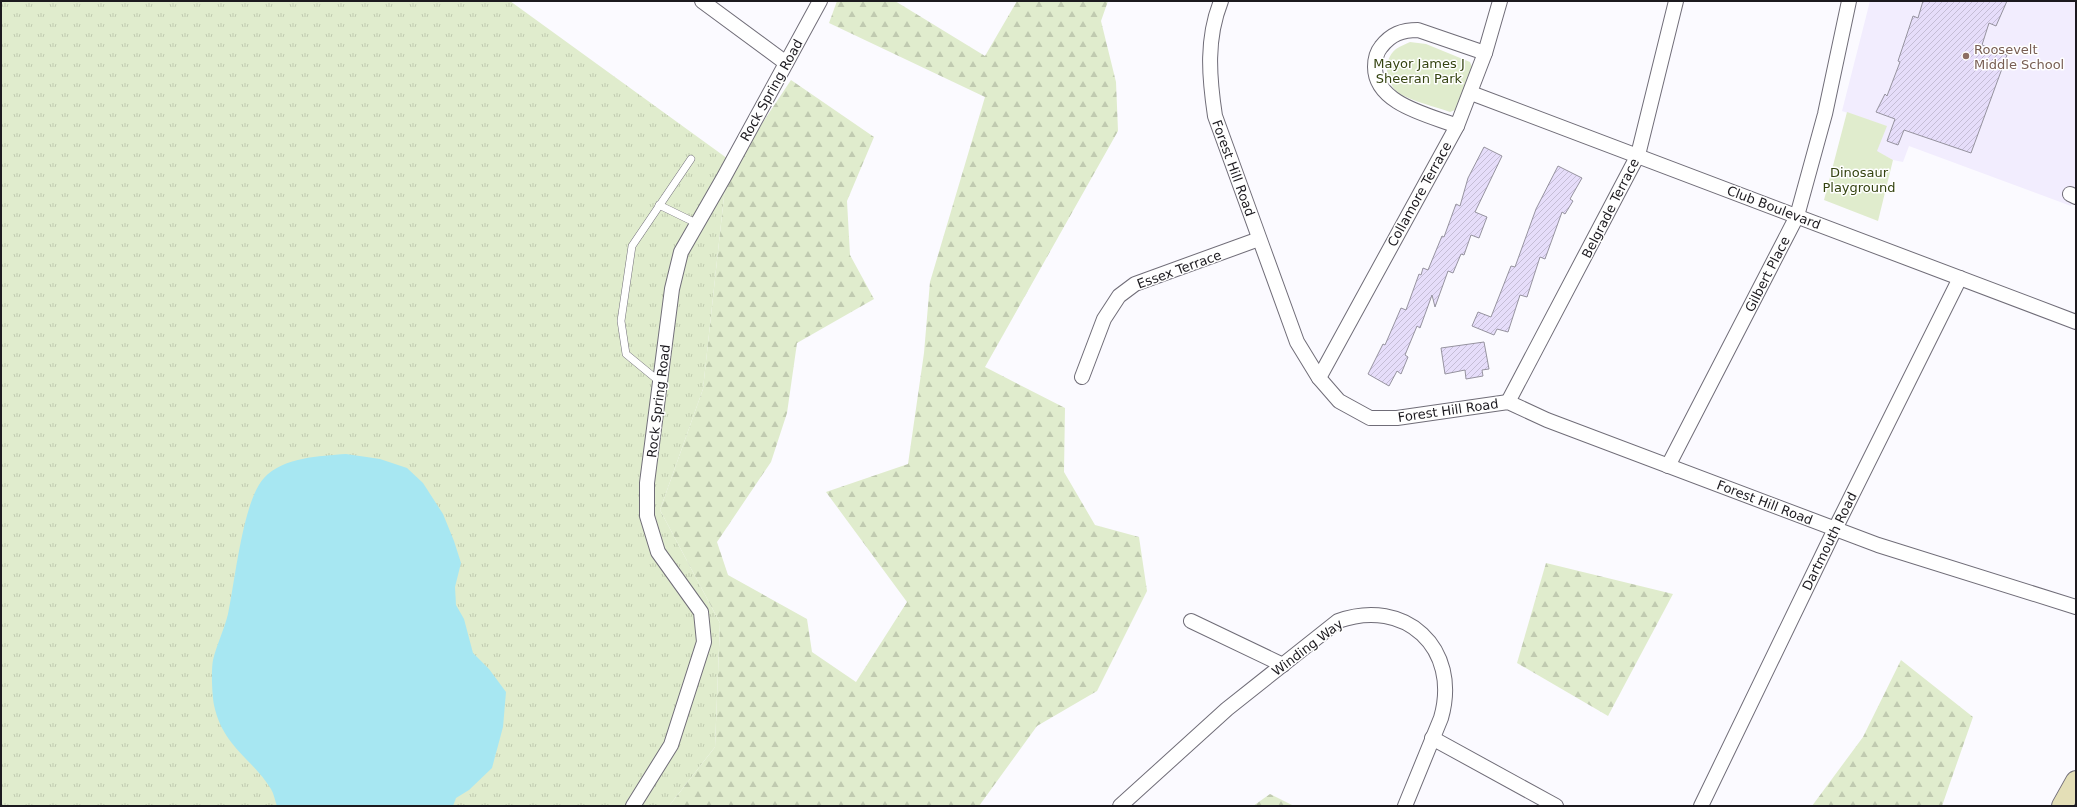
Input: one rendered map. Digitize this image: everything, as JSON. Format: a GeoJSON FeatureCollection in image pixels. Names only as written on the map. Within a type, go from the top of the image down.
{"type":"FeatureCollection","features":[{"type":"Feature","properties":{"kind":"main road"},"geometry":{"type":"LineString","coordinates":[[2062,806],[2076,781]]}},
{"type":"Feature","properties":{"kind":"street"},"geometry":{"type":"LineString","coordinates":[[702,1],[786,62]]}},
{"type":"Feature","properties":{"kind":"street","name":"Rock Spring Road"},"geometry":{"type":"LineString","coordinates":[[633,806],[670,744],[704,642],[701,612],[658,552],[647,516],[647,484],[672,289],[680,252],[724,177],[820,1]]}},
{"type":"Feature","properties":{"kind":"street","name":"Forest Hill Road"},"geometry":{"type":"LineString","coordinates":[[1221,1],[1210,45],[1210,79],[1215,116],[1296,342],[1319,378],[1339,401],[1370,418],[1397,418],[1508,402],[1547,420],[1878,545],[2076,607]]}},
{"type":"Feature","properties":{"kind":"street","name":"Collamore Terrace"},"geometry":{"type":"LineString","coordinates":[[1319,378],[1457,126],[1471,93],[1485,53],[1500,1]]}},
{"type":"Feature","properties":{"kind":"street","name":"Belgrade Terrace"},"geometry":{"type":"LineString","coordinates":[[1508,402],[1638,155],[1676,1]]}},
{"type":"Feature","properties":{"kind":"street","name":"Gilbert Place"},"geometry":{"type":"LineString","coordinates":[[1668,466],[1797,216],[1825,114],[1849,1]]}},
{"type":"Feature","properties":{"kind":"street"},"geometry":{"type":"LineString","coordinates":[[1457,126],[1395,101],[1385,94],[1378,84],[1375,73],[1375,61],[1378,50],[1385,41],[1395,34],[1406,30],[1418,30],[1485,53]]}},
{"type":"Feature","properties":{"kind":"street","name":"Club Boulevard"},"geometry":{"type":"LineString","coordinates":[[1471,93],[2076,322]]}},
{"type":"Feature","properties":{"kind":"street","name":"Essex Terrace"},"geometry":{"type":"LineString","coordinates":[[1082,377],[1104,319],[1119,296],[1135,284],[1260,239]]}},
{"type":"Feature","properties":{"kind":"street","name":"Dartmouth Road"},"geometry":{"type":"LineString","coordinates":[[1701,806],[1835,529],[1960,278]]}},
{"type":"Feature","properties":{"kind":"street","name":"Winding Way"},"geometry":{"type":"LineString","coordinates":[[1120,806],[1227,709],[1338,621],[1353,616],[1368,614],[1384,615],[1400,620],[1414,627],[1426,638],[1436,650],[1442,665],[1447,688],[1445,704],[1405,806]]}},
{"type":"Feature","properties":{"kind":"street"},"geometry":{"type":"LineString","coordinates":[[1191,621],[1282,665]]}},
{"type":"Feature","properties":{"kind":"street"},"geometry":{"type":"LineString","coordinates":[[1432,738],[1556,806]]}},
{"type":"Feature","properties":{"kind":"lane"},"geometry":{"type":"LineString","coordinates":[[660,383],[626,354],[621,321],[632,246],[690,159]]}},
{"type":"Feature","properties":{"kind":"lane"},"geometry":{"type":"LineString","coordinates":[[659,206],[696,223]]}},
{"type":"Feature","properties":{"kind":"shaded area","name":"Roosevelt Middle School"},"geometry":{"type":"Polygon","coordinates":[[[1870,1],[2076,1],[2076,193],[2071,206],[1909,146],[1903,162],[1893,160],[1876,151],[1886,126],[1842,111],[1870,1]]]}},
{"type":"Feature","properties":{"kind":"green space"},"geometry":{"type":"Polygon","coordinates":[[[1,1],[510,1],[735,164],[725,187],[703,389],[660,510],[720,623],[715,747],[669,806],[1,806],[1,1]]]}},
{"type":"Feature","properties":{"kind":"green space"},"geometry":{"type":"Polygon","coordinates":[[[837,1],[895,1],[985,56],[1017,1],[1108,1],[1101,21],[1116,82],[1118,131],[985,367],[1065,408],[1064,472],[1095,525],[1139,537],[1147,591],[1097,691],[1037,726],[979,806],[669,806],[715,747],[720,623],[660,510],[703,389],[725,187],[735,164],[791,80],[874,137],[847,201],[850,255],[874,299],[797,343],[787,413],[771,462],[717,542],[728,575],[807,619],[812,652],[856,682],[907,602],[826,492],[908,464],[924,353],[930,282],[985,97],[829,23],[837,1]]]}},
{"type":"Feature","properties":{"kind":"green space","name":"Mayor James J Sheeran Park"},"geometry":{"type":"Polygon","coordinates":[[[1410,42],[1426,44],[1470,62],[1472,67],[1455,110],[1450,112],[1411,99],[1400,94],[1391,84],[1387,72],[1389,59],[1396,49],[1410,42]]]}},
{"type":"Feature","properties":{"kind":"green space","name":"Dinosaur Playground"},"geometry":{"type":"Polygon","coordinates":[[[1847,112],[1887,126],[1877,151],[1893,160],[1878,221],[1824,200],[1847,112]]]}},
{"type":"Feature","properties":{"kind":"green space"},"geometry":{"type":"Polygon","coordinates":[[[1546,563],[1673,594],[1608,716],[1517,663],[1546,563]]]}},
{"type":"Feature","properties":{"kind":"green space"},"geometry":{"type":"Polygon","coordinates":[[[1901,660],[1973,717],[1942,806],[1812,806],[1863,737],[1901,660]]]}},
{"type":"Feature","properties":{"kind":"green space"},"geometry":{"type":"Polygon","coordinates":[[[1270,794],[1294,806],[1253,806],[1270,794]]]}},
{"type":"Feature","properties":{"kind":"water"},"geometry":{"type":"Polygon","coordinates":[[[346,454],[380,459],[407,468],[423,483],[443,514],[461,563],[455,587],[456,605],[464,619],[473,653],[489,669],[506,692],[503,727],[492,768],[469,790],[456,798],[453,806],[277,806],[271,789],[255,768],[231,742],[218,719],[214,705],[212,664],[228,614],[245,522],[250,504],[257,489],[264,478],[272,471],[291,462],[314,457],[346,454]]]}},
{"type":"Feature","properties":{"kind":"building","name":"Roosevelt Middle School"},"geometry":{"type":"Polygon","coordinates":[[[1923,1],[2007,1],[1996,26],[1989,23],[1982,45],[2007,55],[1971,153],[1904,130],[1898,145],[1887,141],[1895,119],[1876,112],[1885,94],[1887,96],[1900,62],[1898,61],[1913,16],[1918,18],[1923,1]]]}},
{"type":"Feature","properties":{"kind":"building"},"geometry":{"type":"Polygon","coordinates":[[[1484,147],[1502,156],[1475,212],[1487,217],[1479,238],[1471,235],[1464,255],[1461,254],[1453,273],[1448,271],[1435,307],[1432,295],[1420,328],[1417,326],[1405,355],[1408,357],[1401,374],[1397,371],[1389,386],[1368,374],[1383,344],[1385,345],[1401,308],[1406,310],[1419,274],[1421,275],[1423,268],[1428,270],[1442,236],[1444,237],[1456,204],[1460,206],[1468,178],[1484,147]]]}},
{"type":"Feature","properties":{"kind":"building"},"geometry":{"type":"Polygon","coordinates":[[[1558,166],[1582,178],[1570,199],[1573,201],[1565,214],[1562,212],[1545,259],[1540,257],[1527,297],[1520,295],[1508,332],[1497,329],[1494,335],[1472,326],[1478,312],[1491,317],[1511,266],[1515,267],[1536,209],[1558,166]]]}},
{"type":"Feature","properties":{"kind":"building"},"geometry":{"type":"Polygon","coordinates":[[[1484,342],[1489,369],[1482,370],[1483,376],[1466,379],[1465,370],[1445,374],[1441,348],[1484,342]]]}},
{"type":"Feature","properties":{"kind":"place","name":"Roosevelt Middle School"},"geometry":{"type":"Point","coordinates":[1966,56]}}]}
